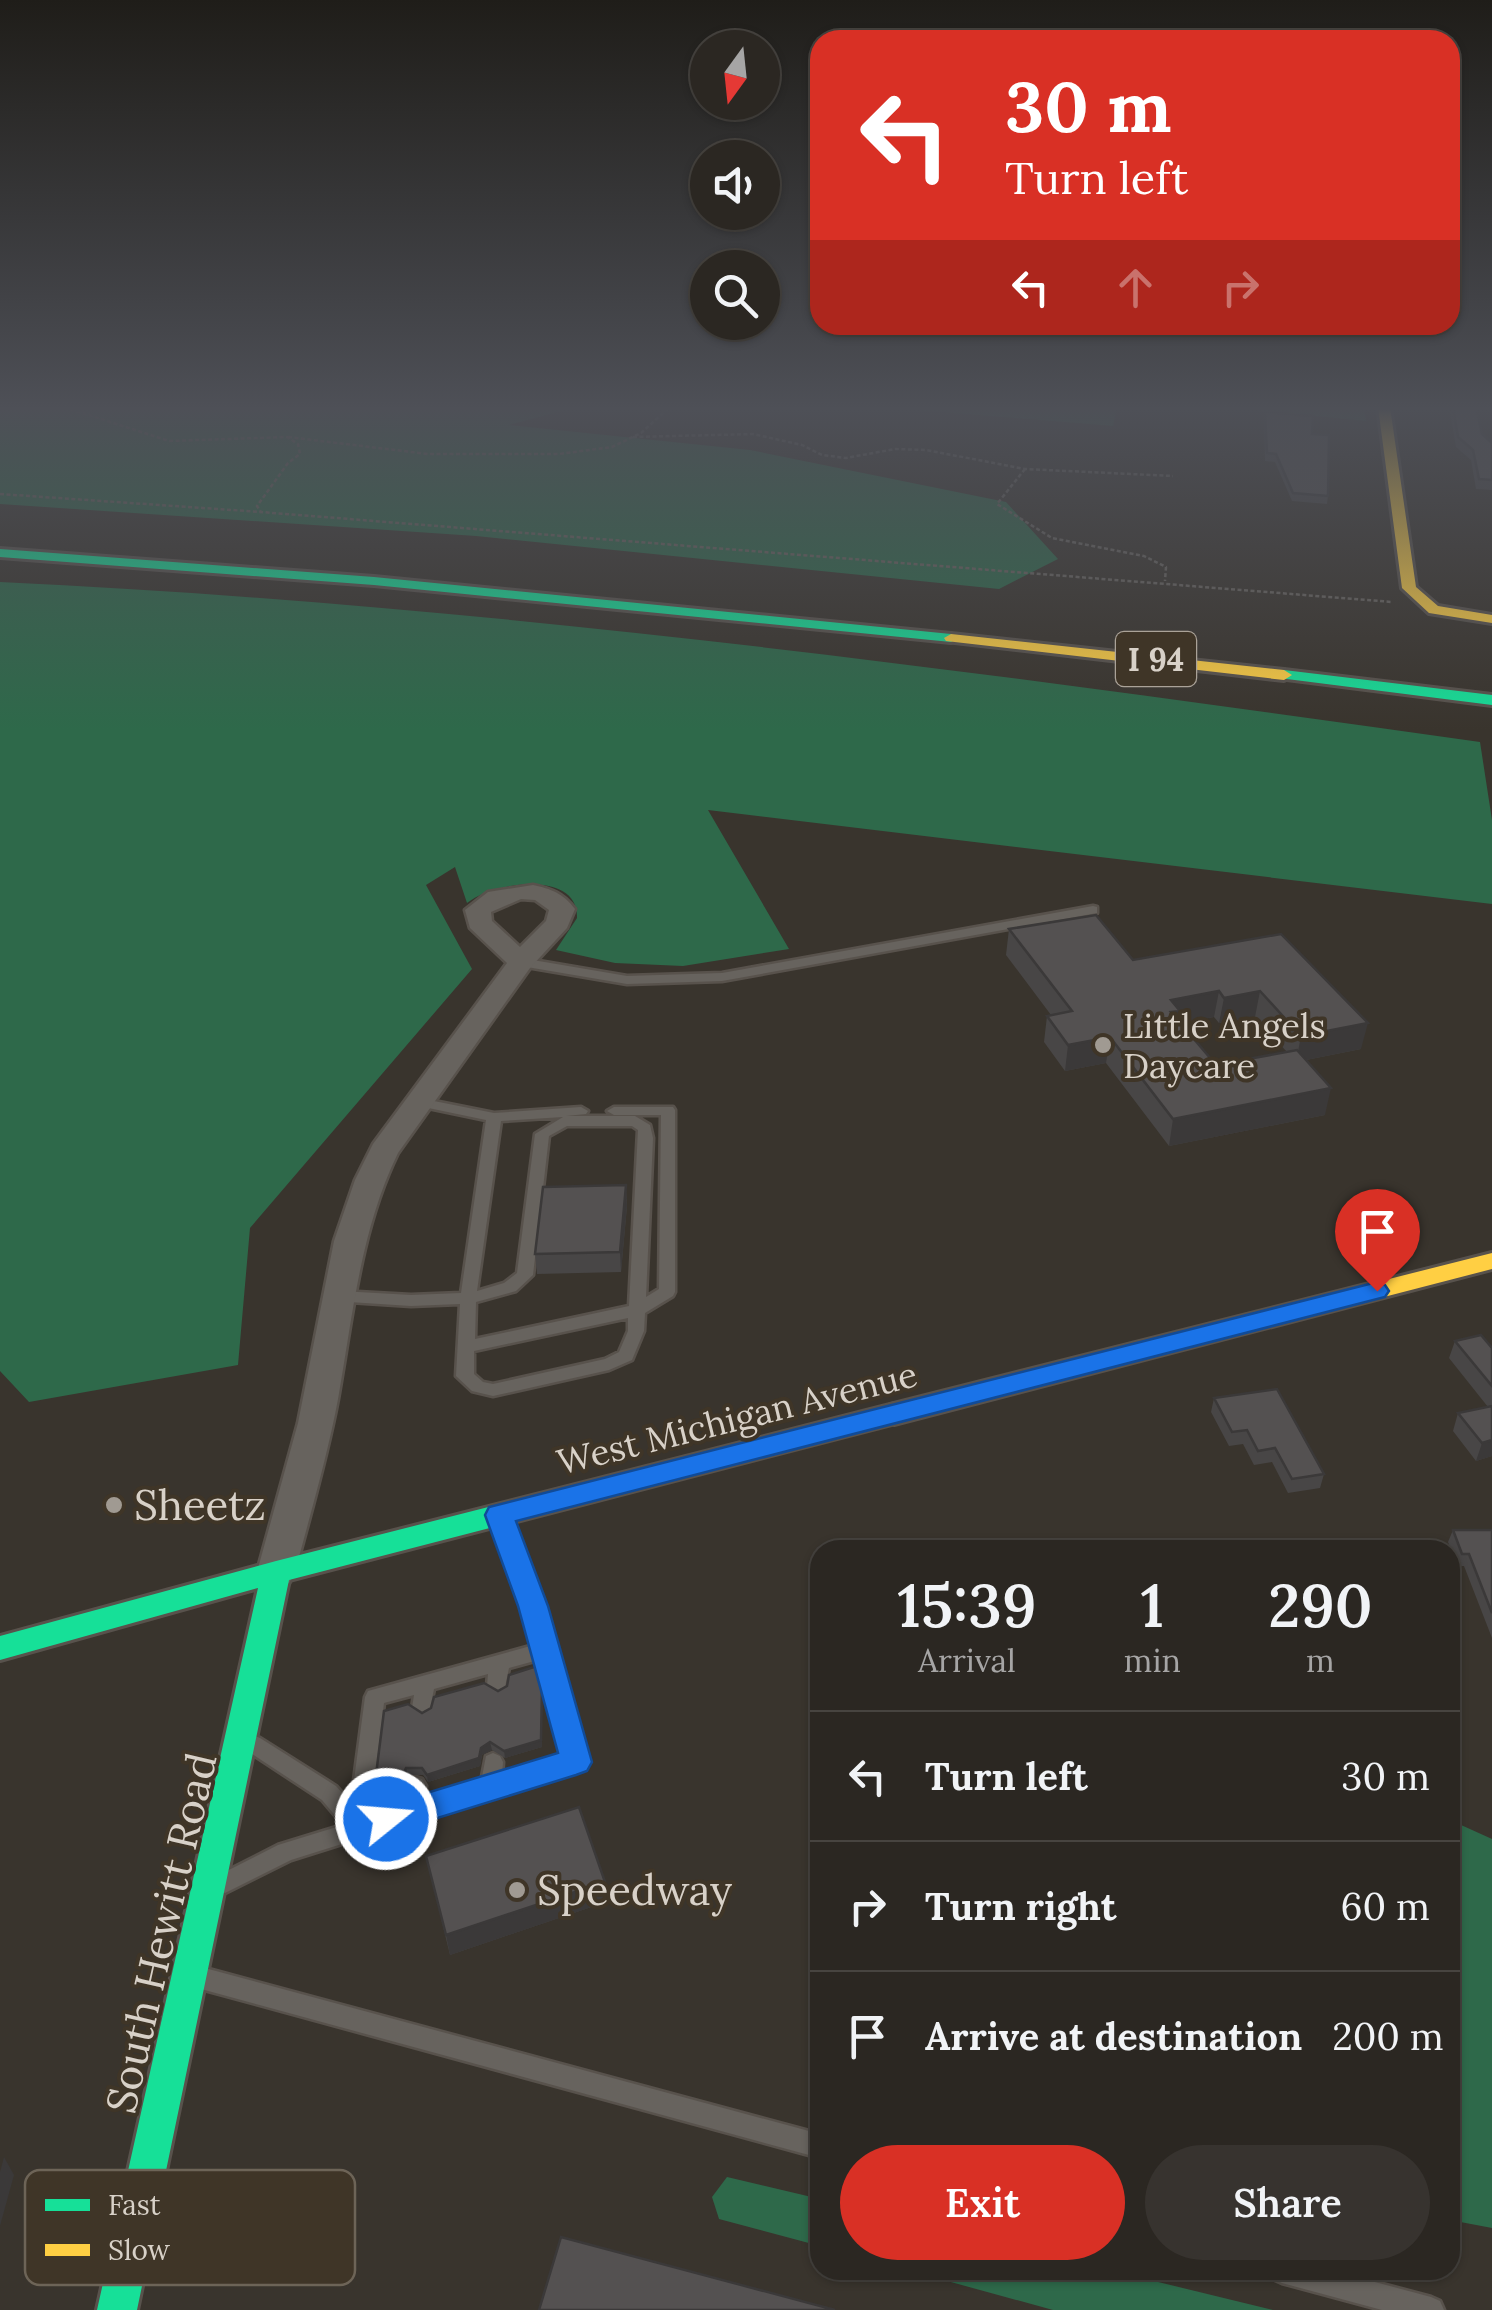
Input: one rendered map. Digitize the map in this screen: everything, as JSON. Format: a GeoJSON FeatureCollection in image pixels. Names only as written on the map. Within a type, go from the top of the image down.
{"type":"FeatureCollection","features":[{"type":"Feature","properties":{"kind":"main road"},"geometry":{"type":"LineString","coordinates":[[1398,515],[1408,588],[1418,602],[1442,613],[1492,619]]}},
{"type":"Feature","properties":{"kind":"main road","name":"I 94"},"geometry":{"type":"LineString","coordinates":[[0,535],[860,607],[1492,678]]}},
{"type":"Feature","properties":{"kind":"main road","name":"I 94"},"geometry":{"type":"LineString","coordinates":[[0,552],[453,587],[819,621],[1492,700]]}},
{"type":"Feature","properties":{"kind":"main road"},"geometry":{"type":"LineString","coordinates":[[819,621],[944,642],[1492,715]]}},
{"type":"Feature","properties":{"kind":"main road"},"geometry":{"type":"LineString","coordinates":[[1304,656],[1342,658]]}},
{"type":"Feature","properties":{"kind":"main road","name":"West Michigan Avenue"},"geometry":{"type":"LineString","coordinates":[[0,1648],[276,1572],[1492,1262]]}},
{"type":"Feature","properties":{"kind":"main road","name":"South Hewitt Road"},"geometry":{"type":"LineString","coordinates":[[148,2170],[276,1572]]}},
{"type":"Feature","properties":{"kind":"main road","name":"South Hewitt Road"},"geometry":{"type":"LineString","coordinates":[[117,2310],[122,2285]]}},
{"type":"Feature","properties":{"kind":"street"},"geometry":{"type":"LineString","coordinates":[[276,1572],[314,1431],[354,1218],[366,1182],[521,962]]}},
{"type":"Feature","properties":{"kind":"lane"},"geometry":{"type":"LineString","coordinates":[[521,962],[627,980],[722,978],[1093,910]]}},
{"type":"Feature","properties":{"kind":"lane"},"geometry":{"type":"LineString","coordinates":[[420,1102],[494,1117],[528,1112],[668,1110],[667,1292],[636,1310],[466,1347]]}},
{"type":"Feature","properties":{"kind":"lane"},"geometry":{"type":"LineString","coordinates":[[340,1297],[468,1298],[516,1285],[525,1275],[542,1134],[564,1121],[622,1120],[644,1128],[646,1138],[633,1346],[626,1356],[609,1364],[493,1390],[478,1386],[465,1376],[468,1298],[494,1117]]}},
{"type":"Feature","properties":{"kind":"lane"},"geometry":{"type":"LineString","coordinates":[[207,1892],[286,1852],[576,1762],[533,1606],[499,1515]]}},
{"type":"Feature","properties":{"kind":"lane"},"geometry":{"type":"LineString","coordinates":[[358,1827],[375,1698],[544,1650]]}},
{"type":"Feature","properties":{"kind":"lane"},"geometry":{"type":"LineString","coordinates":[[498,1664],[498,1686]]}},
{"type":"Feature","properties":{"kind":"lane"},"geometry":{"type":"LineString","coordinates":[[422,1708],[425,1684]]}},
{"type":"Feature","properties":{"kind":"lane"},"geometry":{"type":"LineString","coordinates":[[243,1738],[329,1793],[358,1827]]}},
{"type":"Feature","properties":{"kind":"lane"},"geometry":{"type":"LineString","coordinates":[[492,1787],[493,1762]]}},
{"type":"Feature","properties":{"kind":"lane"},"geometry":{"type":"LineString","coordinates":[[413,1811],[416,1786]]}},
{"type":"Feature","properties":{"kind":"lane"},"geometry":{"type":"LineString","coordinates":[[190,1975],[810,2143]]}},
{"type":"Feature","properties":{"kind":"lane"},"geometry":{"type":"LineString","coordinates":[[1319,2280],[1430,2310]]}},
{"type":"Feature","properties":{"kind":"path"},"geometry":{"type":"LineString","coordinates":[[297,515],[1418,602]]}},
{"type":"Feature","properties":{"kind":"path"},"geometry":{"type":"LineString","coordinates":[[1014,515],[1052,538],[1144,556],[1166,568],[1164,582]]}},
{"type":"Feature","properties":{"kind":"green space"},"geometry":{"type":"Polygon","coordinates":[[[161,515],[1018,515],[1058,559],[999,589],[476,536],[161,515]]]}},
{"type":"Feature","properties":{"kind":"green space"},"geometry":{"type":"Polygon","coordinates":[[[0,582],[371,607],[742,645],[1480,742],[1492,820],[1492,904],[708,810],[789,949],[683,966],[615,963],[556,950],[577,918],[574,902],[564,892],[550,886],[513,886],[467,903],[455,867],[426,885],[472,969],[250,1228],[238,1365],[29,1402],[0,1371],[0,582]]]}},
{"type":"Feature","properties":{"kind":"green space"},"geometry":{"type":"Polygon","coordinates":[[[1460,1825],[1492,1839],[1492,2228],[1460,2222],[1460,1825]]]}},
{"type":"Feature","properties":{"kind":"green space"},"geometry":{"type":"Polygon","coordinates":[[[727,2177],[810,2197],[810,2243],[719,2219],[712,2197],[727,2177]]]}},
{"type":"Feature","properties":{"kind":"green space"},"geometry":{"type":"Polygon","coordinates":[[[944,2280],[1150,2280],[1273,2310],[1053,2310],[944,2280]]]}},
{"type":"Feature","properties":{"kind":"building"},"geometry":{"type":"Polygon","coordinates":[[[1096,915],[1133,960],[1281,934],[1368,1023],[1301,1036],[1260,991],[1224,998],[1219,991],[1171,1000],[1180,1011],[1171,1012],[1216,1065],[1297,1050],[1331,1088],[1173,1119],[1110,1037],[1068,1045],[1047,1016],[1072,1011],[1009,929],[1096,915]]]}},
{"type":"Feature","properties":{"kind":"building"},"geometry":{"type":"Polygon","coordinates":[[[626,1185],[620,1252],[535,1254],[543,1187],[626,1185]]]}},
{"type":"Feature","properties":{"kind":"building"},"geometry":{"type":"Polygon","coordinates":[[[1481,1335],[1492,1348],[1492,1386],[1455,1341],[1481,1335]]]}},
{"type":"Feature","properties":{"kind":"building"},"geometry":{"type":"Polygon","coordinates":[[[1277,1389],[1324,1474],[1292,1479],[1275,1448],[1258,1451],[1247,1430],[1232,1432],[1214,1398],[1277,1389]]]}},
{"type":"Feature","properties":{"kind":"building"},"geometry":{"type":"Polygon","coordinates":[[[1492,1406],[1492,1440],[1482,1443],[1458,1413],[1492,1406]]]}},
{"type":"Feature","properties":{"kind":"building"},"geometry":{"type":"Polygon","coordinates":[[[1453,1530],[1492,1530],[1492,1613],[1469,1554],[1462,1554],[1460,1540],[1453,1530]]]}},
{"type":"Feature","properties":{"kind":"building"},"geometry":{"type":"Polygon","coordinates":[[[537,1666],[542,1686],[541,1740],[504,1751],[490,1742],[481,1748],[479,1758],[427,1775],[422,1768],[406,1768],[399,1784],[374,1791],[384,1711],[408,1704],[422,1713],[431,1708],[434,1697],[484,1683],[498,1691],[507,1686],[509,1675],[537,1666]]]}},
{"type":"Feature","properties":{"kind":"building","name":"Speedway"},"geometry":{"type":"Polygon","coordinates":[[[579,1807],[605,1882],[446,1935],[426,1856],[579,1807]]]}},
{"type":"Feature","properties":{"kind":"building"},"geometry":{"type":"Polygon","coordinates":[[[561,2237],[835,2310],[539,2310],[561,2237]]]}},
{"type":"Feature","properties":{"kind":"traffic: fast"},"geometry":{"type":"LineString","coordinates":[[0,553],[374,581],[951,638]]}},
{"type":"Feature","properties":{"kind":"traffic: fast"},"geometry":{"type":"LineString","coordinates":[[1284,675],[1492,700]]}},
{"type":"Feature","properties":{"kind":"traffic: fast"},"geometry":{"type":"LineString","coordinates":[[0,1648],[276,1572],[894,1414]]}},
{"type":"Feature","properties":{"kind":"traffic: fast"},"geometry":{"type":"LineString","coordinates":[[147,2170],[276,1572]]}},
{"type":"Feature","properties":{"kind":"traffic: fast"},"geometry":{"type":"LineString","coordinates":[[117,2310],[122,2285]]}},
{"type":"Feature","properties":{"kind":"traffic: slow"},"geometry":{"type":"LineString","coordinates":[[1399,515],[1409,588],[1434,610],[1492,619]]}},
{"type":"Feature","properties":{"kind":"traffic: slow"},"geometry":{"type":"LineString","coordinates":[[951,638],[1284,675]]}},
{"type":"Feature","properties":{"kind":"traffic: slow"},"geometry":{"type":"LineString","coordinates":[[894,1414],[1492,1261]]}},
{"type":"Feature","properties":{"kind":"place","name":"Little Angels Daycare"},"geometry":{"type":"Point","coordinates":[1103,1045]}},
{"type":"Feature","properties":{"kind":"place","name":"Sheetz"},"geometry":{"type":"Point","coordinates":[114,1505]}},
{"type":"Feature","properties":{"kind":"place","name":"Speedway"},"geometry":{"type":"Point","coordinates":[517,1890]}},
{"type":"Feature","properties":{"kind":"route"},"geometry":{"type":"LineString","coordinates":[[386,1819],[576,1762],[533,1606],[499,1515],[1377,1291]]}}]}
